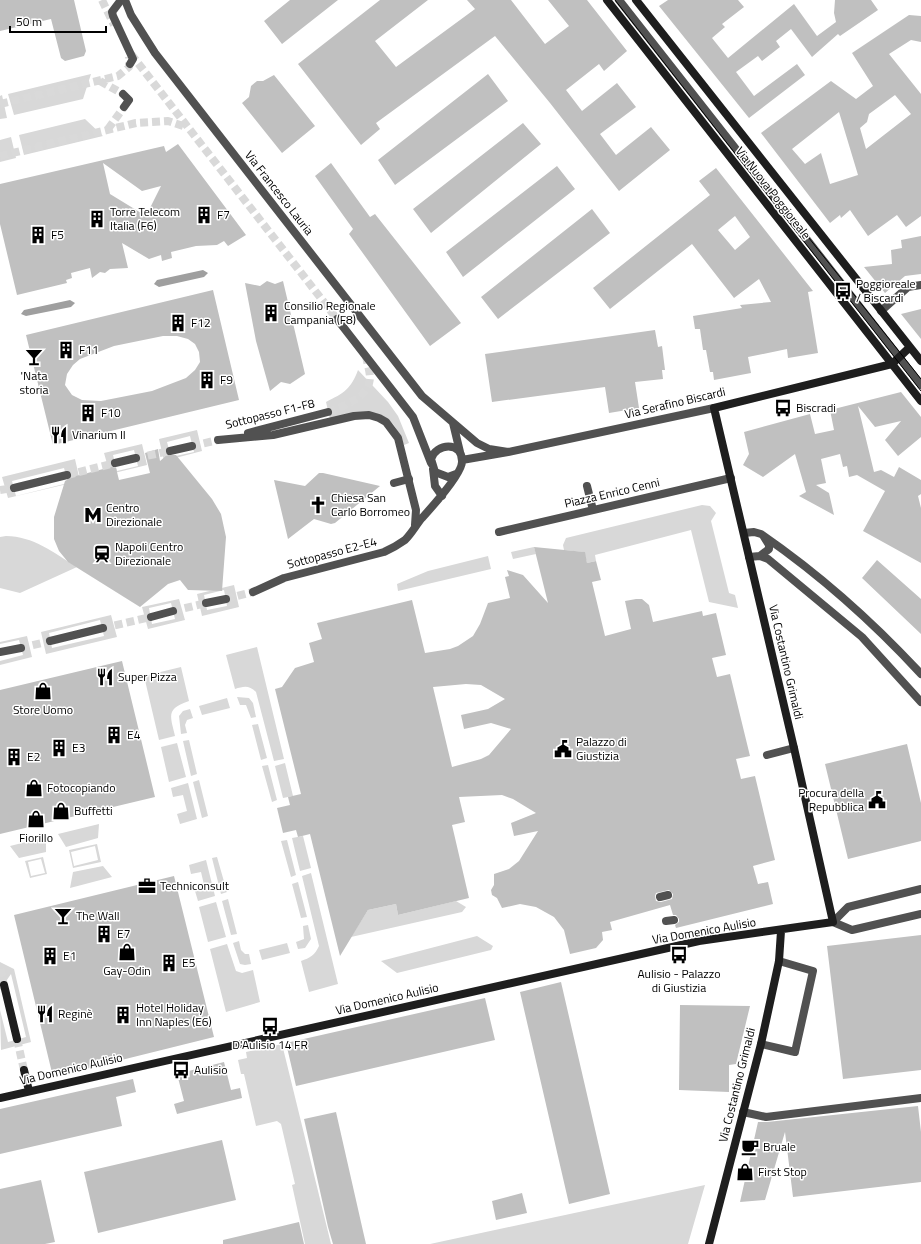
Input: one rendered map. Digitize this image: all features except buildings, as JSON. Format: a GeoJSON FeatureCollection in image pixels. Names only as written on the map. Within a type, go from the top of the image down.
{"type":"FeatureCollection","features":[{"type":"Feature","properties":{"kind":"main road","name":"Via Nuova Poggioreale"},"geometry":{"type":"LineString","coordinates":[[607,0],[921,401]]}},
{"type":"Feature","properties":{"kind":"main road","name":"Via Nuova Poggioreale"},"geometry":{"type":"LineString","coordinates":[[636,0],[921,361]]}},
{"type":"Feature","properties":{"kind":"main road"},"geometry":{"type":"LineString","coordinates":[[892,364],[910,347]]}},
{"type":"Feature","properties":{"kind":"main road","name":"Via Serafino Biscardi"},"geometry":{"type":"LineString","coordinates":[[714,408],[892,364]]}},
{"type":"Feature","properties":{"kind":"main road","name":"Via Costantino Grimaldi"},"geometry":{"type":"LineString","coordinates":[[714,408],[794,748],[833,922]]}},
{"type":"Feature","properties":{"kind":"main road","name":"Via Domenico Aulisio"},"geometry":{"type":"LineString","coordinates":[[0,1098],[699,941],[781,931],[833,922]]}},
{"type":"Feature","properties":{"kind":"main road","name":"Via Costantino Grimaldi"},"geometry":{"type":"LineString","coordinates":[[709,1244],[761,1044],[779,961],[781,931]]}},
{"type":"Feature","properties":{"kind":"main road"},"geometry":{"type":"LineString","coordinates":[[4,985],[17,1039]]}},
{"type":"Feature","properties":{"kind":"main road"},"geometry":{"type":"LineString","coordinates":[[24,1070],[29,1091]]}},
{"type":"Feature","properties":{"kind":"street"},"geometry":{"type":"LineString","coordinates":[[121,0],[112,12],[133,59],[130,64]]}},
{"type":"Feature","properties":{"kind":"street","name":"Via Francesco Lauria"},"geometry":{"type":"LineString","coordinates":[[125,0],[131,15],[155,53],[422,396],[477,443],[489,449],[508,452]]}},
{"type":"Feature","properties":{"kind":"street"},"geometry":{"type":"LineString","coordinates":[[619,0],[921,385]]}},
{"type":"Feature","properties":{"kind":"street"},"geometry":{"type":"LineString","coordinates":[[123,94],[129,100],[124,107]]}},
{"type":"Feature","properties":{"kind":"street"},"geometry":{"type":"LineString","coordinates":[[882,311],[908,287],[921,285]]}},
{"type":"Feature","properties":{"kind":"street"},"geometry":{"type":"LineString","coordinates":[[337,319],[413,416],[432,466],[436,486],[442,496]]}},
{"type":"Feature","properties":{"kind":"street","name":"Via Serafino Biscardi"},"geometry":{"type":"LineString","coordinates":[[461,456],[508,452],[714,408]]}},
{"type":"Feature","properties":{"kind":"street","name":"Sottopasso F1-F8"},"geometry":{"type":"LineString","coordinates":[[328,412],[218,440],[273,435],[354,416],[370,415],[386,422],[398,438],[409,479]]}},
{"type":"Feature","properties":{"kind":"street"},"geometry":{"type":"LineString","coordinates":[[453,423],[461,456],[462,465],[456,474],[443,477],[432,466],[433,454],[440,447],[451,446],[461,456]]}},
{"type":"Feature","properties":{"kind":"street"},"geometry":{"type":"LineString","coordinates":[[170,451],[192,446]]}},
{"type":"Feature","properties":{"kind":"street"},"geometry":{"type":"LineString","coordinates":[[115,463],[136,458]]}},
{"type":"Feature","properties":{"kind":"street","name":"Sottopasso E2-E4"},"geometry":{"type":"LineString","coordinates":[[253,592],[284,578],[384,552],[394,548],[412,531],[442,496],[456,474]]}},
{"type":"Feature","properties":{"kind":"street"},"geometry":{"type":"LineString","coordinates":[[14,488],[67,475]]}},
{"type":"Feature","properties":{"kind":"street","name":"Piazza Enrico Cenni"},"geometry":{"type":"LineString","coordinates":[[499,532],[730,478]]}},
{"type":"Feature","properties":{"kind":"street"},"geometry":{"type":"LineString","coordinates":[[394,483],[409,479],[417,517],[412,531]]}},
{"type":"Feature","properties":{"kind":"street"},"geometry":{"type":"LineString","coordinates":[[587,486],[593,510]]}},
{"type":"Feature","properties":{"kind":"street"},"geometry":{"type":"LineString","coordinates":[[744,533],[754,532],[761,534],[822,580],[873,623],[921,674]]}},
{"type":"Feature","properties":{"kind":"street"},"geometry":{"type":"LineString","coordinates":[[760,556],[769,549],[769,545],[761,534]]}},
{"type":"Feature","properties":{"kind":"street"},"geometry":{"type":"LineString","coordinates":[[749,557],[760,556],[768,560],[862,637],[921,702]]}},
{"type":"Feature","properties":{"kind":"street"},"geometry":{"type":"LineString","coordinates":[[206,603],[226,598]]}},
{"type":"Feature","properties":{"kind":"street"},"geometry":{"type":"LineString","coordinates":[[151,617],[173,611]]}},
{"type":"Feature","properties":{"kind":"street"},"geometry":{"type":"LineString","coordinates":[[50,641],[102,628]]}},
{"type":"Feature","properties":{"kind":"street"},"geometry":{"type":"LineString","coordinates":[[0,652],[21,648]]}},
{"type":"Feature","properties":{"kind":"street"},"geometry":{"type":"LineString","coordinates":[[766,755],[794,748]]}},
{"type":"Feature","properties":{"kind":"street"},"geometry":{"type":"LineString","coordinates":[[921,889],[848,907],[833,922],[852,930],[921,914]]}},
{"type":"Feature","properties":{"kind":"street"},"geometry":{"type":"LineString","coordinates":[[761,1044],[795,1052],[813,971],[779,961]]}},
{"type":"Feature","properties":{"kind":"street"},"geometry":{"type":"LineString","coordinates":[[743,1112],[766,1117],[921,1098]]}},
{"type":"Feature","properties":{"kind":"shaded area"},"geometry":{"type":"Polygon","coordinates":[[[91,74],[83,99],[14,115],[8,94],[91,74]]]}},
{"type":"Feature","properties":{"kind":"shaded area"},"geometry":{"type":"Polygon","coordinates":[[[2,95],[7,118],[0,119],[0,96],[2,95]]]}},
{"type":"Feature","properties":{"kind":"shaded area"},"geometry":{"type":"Polygon","coordinates":[[[85,119],[103,136],[24,155],[19,135],[85,119]]]}},
{"type":"Feature","properties":{"kind":"shaded area"},"geometry":{"type":"Polygon","coordinates":[[[11,137],[16,158],[0,162],[0,140],[11,137]]]}},
{"type":"Feature","properties":{"kind":"shaded area"},"geometry":{"type":"Polygon","coordinates":[[[203,270],[208,273],[204,277],[159,287],[154,284],[157,280],[203,270]]]}},
{"type":"Feature","properties":{"kind":"shaded area"},"geometry":{"type":"Polygon","coordinates":[[[70,300],[75,303],[71,307],[26,316],[21,314],[24,310],[70,300]]]}},
{"type":"Feature","properties":{"kind":"shaded area"},"geometry":{"type":"Polygon","coordinates":[[[358,370],[388,402],[398,416],[409,443],[404,445],[394,425],[385,417],[378,414],[362,413],[330,419],[326,402],[338,396],[350,386],[358,370]]]}},
{"type":"Feature","properties":{"kind":"shaded area"},"geometry":{"type":"Polygon","coordinates":[[[197,430],[202,451],[164,461],[159,439],[197,430]],[[190,436],[167,442],[171,457],[194,452],[190,436]]]}},
{"type":"Feature","properties":{"kind":"shaded area"},"geometry":{"type":"Polygon","coordinates":[[[142,444],[147,465],[110,474],[104,453],[142,444]],[[134,450],[113,455],[117,471],[138,466],[134,450]]]}},
{"type":"Feature","properties":{"kind":"shaded area"},"geometry":{"type":"Polygon","coordinates":[[[75,459],[80,481],[8,498],[2,477],[75,459]],[[64,468],[12,481],[16,496],[68,483],[64,468]]]}},
{"type":"Feature","properties":{"kind":"shaded area"},"geometry":{"type":"Polygon","coordinates":[[[702,505],[710,506],[716,513],[711,521],[729,593],[735,595],[738,608],[709,602],[691,530],[595,555],[596,561],[587,563],[584,552],[564,550],[563,545],[566,538],[702,505]]]}},
{"type":"Feature","properties":{"kind":"shaded area"},"geometry":{"type":"Polygon","coordinates":[[[6,536],[34,542],[52,551],[77,567],[20,593],[0,588],[0,537],[6,536]]]}},
{"type":"Feature","properties":{"kind":"shaded area"},"geometry":{"type":"Polygon","coordinates":[[[534,547],[536,554],[513,559],[511,552],[534,547]]]}},
{"type":"Feature","properties":{"kind":"shaded area"},"geometry":{"type":"Polygon","coordinates":[[[488,556],[491,569],[398,591],[397,584],[428,571],[488,556]]]}},
{"type":"Feature","properties":{"kind":"shaded area"},"geometry":{"type":"Polygon","coordinates":[[[234,585],[239,607],[202,616],[197,594],[234,585]],[[224,590],[204,595],[207,610],[227,606],[224,590]]]}},
{"type":"Feature","properties":{"kind":"shaded area"},"geometry":{"type":"Polygon","coordinates":[[[179,599],[185,620],[148,629],[142,607],[179,599]],[[171,603],[149,608],[152,624],[175,619],[171,603]]]}},
{"type":"Feature","properties":{"kind":"shaded area"},"geometry":{"type":"Polygon","coordinates":[[[111,615],[117,637],[46,654],[41,632],[111,615]],[[100,620],[49,633],[52,648],[104,636],[100,620]]]}},
{"type":"Feature","properties":{"kind":"shaded area"},"geometry":{"type":"Polygon","coordinates":[[[27,636],[32,657],[0,665],[0,661],[23,655],[19,640],[0,644],[0,642],[27,636]]]}},
{"type":"Feature","properties":{"kind":"shaded area"},"geometry":{"type":"Polygon","coordinates":[[[257,647],[284,759],[274,761],[256,692],[251,688],[246,687],[235,689],[226,655],[257,647]]]}},
{"type":"Feature","properties":{"kind":"shaded area"},"geometry":{"type":"Polygon","coordinates":[[[181,667],[189,701],[173,710],[171,718],[175,736],[159,740],[144,676],[181,667]]]}},
{"type":"Feature","properties":{"kind":"shaded area"},"geometry":{"type":"Polygon","coordinates":[[[237,697],[249,698],[253,703],[256,717],[251,718],[246,705],[240,705],[237,697]]]}},
{"type":"Feature","properties":{"kind":"shaded area"},"geometry":{"type":"Polygon","coordinates":[[[227,698],[230,708],[202,715],[199,706],[227,698]]]}},
{"type":"Feature","properties":{"kind":"shaded area"},"geometry":{"type":"Polygon","coordinates":[[[190,709],[193,718],[187,720],[185,725],[187,733],[181,734],[179,716],[183,711],[190,709]]]}},
{"type":"Feature","properties":{"kind":"shaded area"},"geometry":{"type":"Polygon","coordinates":[[[258,724],[267,758],[261,760],[252,725],[258,724]]]}},
{"type":"Feature","properties":{"kind":"shaded area"},"geometry":{"type":"Polygon","coordinates":[[[189,740],[197,774],[191,776],[183,741],[189,740]]]}},
{"type":"Feature","properties":{"kind":"shaded area"},"geometry":{"type":"Polygon","coordinates":[[[177,743],[186,777],[169,782],[161,747],[177,743]]]}},
{"type":"Feature","properties":{"kind":"shaded area"},"geometry":{"type":"Polygon","coordinates":[[[285,763],[293,796],[283,798],[275,766],[285,763]]]}},
{"type":"Feature","properties":{"kind":"shaded area"},"geometry":{"type":"Polygon","coordinates":[[[268,765],[277,800],[272,802],[262,766],[268,765]]]}},
{"type":"Feature","properties":{"kind":"shaded area"},"geometry":{"type":"Polygon","coordinates":[[[199,780],[208,816],[202,818],[193,782],[199,780]]]}},
{"type":"Feature","properties":{"kind":"shaded area"},"geometry":{"type":"Polygon","coordinates":[[[188,783],[197,819],[180,824],[177,814],[187,811],[183,795],[173,797],[171,788],[188,783]]]}},
{"type":"Feature","properties":{"kind":"shaded area"},"geometry":{"type":"Polygon","coordinates":[[[99,824],[98,838],[66,847],[58,834],[99,824]]]}},
{"type":"Feature","properties":{"kind":"shaded area"},"geometry":{"type":"Polygon","coordinates":[[[303,836],[311,868],[300,871],[292,838],[303,836]]]}},
{"type":"Feature","properties":{"kind":"shaded area"},"geometry":{"type":"Polygon","coordinates":[[[46,837],[46,852],[19,858],[10,846],[46,837]]]}},
{"type":"Feature","properties":{"kind":"shaded area"},"geometry":{"type":"Polygon","coordinates":[[[287,840],[296,875],[291,877],[281,841],[287,840]]]}},
{"type":"Feature","properties":{"kind":"shaded area"},"geometry":{"type":"Polygon","coordinates":[[[97,844],[101,862],[73,868],[69,850],[97,844]],[[95,846],[71,852],[74,866],[98,860],[95,846]]]}},
{"type":"Feature","properties":{"kind":"shaded area"},"geometry":{"type":"Polygon","coordinates":[[[43,857],[47,874],[30,878],[25,861],[43,857]],[[41,859],[28,862],[31,876],[45,873],[41,859]]]}},
{"type":"Feature","properties":{"kind":"shaded area"},"geometry":{"type":"Polygon","coordinates":[[[217,857],[227,892],[221,894],[212,858],[217,857]]]}},
{"type":"Feature","properties":{"kind":"shaded area"},"geometry":{"type":"Polygon","coordinates":[[[206,860],[215,896],[198,901],[195,891],[205,889],[201,872],[191,874],[189,865],[206,860]]]}},
{"type":"Feature","properties":{"kind":"shaded area"},"geometry":{"type":"Polygon","coordinates":[[[103,866],[112,877],[70,888],[73,872],[103,866]]]}},
{"type":"Feature","properties":{"kind":"shaded area"},"geometry":{"type":"Polygon","coordinates":[[[311,873],[338,984],[309,992],[301,961],[312,956],[319,946],[302,876],[311,873]]]}},
{"type":"Feature","properties":{"kind":"shaded area"},"geometry":{"type":"Polygon","coordinates":[[[298,882],[307,917],[301,918],[292,884],[298,882]]]}},
{"type":"Feature","properties":{"kind":"shaded area"},"geometry":{"type":"Polygon","coordinates":[[[228,899],[237,934],[231,935],[222,901],[228,899]]]}},
{"type":"Feature","properties":{"kind":"shaded area"},"geometry":{"type":"Polygon","coordinates":[[[456,901],[466,907],[462,912],[351,937],[368,910],[396,904],[398,915],[456,901]]]}},
{"type":"Feature","properties":{"kind":"shaded area"},"geometry":{"type":"Polygon","coordinates":[[[216,902],[226,937],[208,942],[199,907],[216,902]]]}},
{"type":"Feature","properties":{"kind":"shaded area"},"geometry":{"type":"Polygon","coordinates":[[[308,925],[311,939],[305,948],[298,949],[296,942],[304,939],[303,926],[308,925]]]}},
{"type":"Feature","properties":{"kind":"shaded area"},"geometry":{"type":"Polygon","coordinates":[[[477,936],[493,946],[491,950],[397,973],[381,961],[477,936]]]}},
{"type":"Feature","properties":{"kind":"shaded area"},"geometry":{"type":"Polygon","coordinates":[[[239,941],[241,950],[245,954],[249,954],[251,964],[240,964],[233,943],[239,941]]]}},
{"type":"Feature","properties":{"kind":"shaded area"},"geometry":{"type":"Polygon","coordinates":[[[287,943],[290,953],[262,960],[259,950],[287,943]]]}},
{"type":"Feature","properties":{"kind":"shaded area"},"geometry":{"type":"Polygon","coordinates":[[[227,944],[236,971],[242,973],[253,970],[260,1002],[226,1012],[210,949],[227,944]]]}},
{"type":"Feature","properties":{"kind":"shaded area"},"geometry":{"type":"Polygon","coordinates":[[[0,962],[14,969],[31,1042],[1,1050],[0,1010],[8,1042],[26,1037],[11,974],[0,990],[0,962]]]}},
{"type":"Feature","properties":{"kind":"shaded area"},"geometry":{"type":"Polygon","coordinates":[[[282,1044],[331,1244],[305,1244],[292,1185],[295,1184],[281,1124],[277,1121],[256,1126],[244,1074],[241,1074],[238,1060],[247,1058],[246,1052],[282,1044]]]}},
{"type":"Feature","properties":{"kind":"shaded area"},"geometry":{"type":"Polygon","coordinates":[[[705,1185],[688,1244],[430,1244],[705,1185]]]}},
{"type":"Feature","properties":{"kind":"tunnel"},"geometry":{"type":"LineString","coordinates":[[102,0],[114,25]]}},
{"type":"Feature","properties":{"kind":"tunnel"},"geometry":{"type":"LineString","coordinates":[[131,54],[337,319]]}},
{"type":"Feature","properties":{"kind":"tunnel"},"geometry":{"type":"LineString","coordinates":[[0,104],[118,76],[129,67],[129,57]]}},
{"type":"Feature","properties":{"kind":"tunnel"},"geometry":{"type":"LineString","coordinates":[[100,81],[123,94]]}},
{"type":"Feature","properties":{"kind":"tunnel"},"geometry":{"type":"LineString","coordinates":[[108,129],[124,107]]}},
{"type":"Feature","properties":{"kind":"tunnel"},"geometry":{"type":"LineString","coordinates":[[0,156],[136,123],[168,121],[186,127]]}},
{"type":"Feature","properties":{"kind":"tunnel"},"geometry":{"type":"LineString","coordinates":[[328,412],[354,400],[365,391],[369,385],[370,378],[366,356]]}},
{"type":"Feature","properties":{"kind":"tunnel"},"geometry":{"type":"LineString","coordinates":[[192,446],[218,440]]}},
{"type":"Feature","properties":{"kind":"tunnel"},"geometry":{"type":"LineString","coordinates":[[136,458],[170,451]]}},
{"type":"Feature","properties":{"kind":"tunnel"},"geometry":{"type":"LineString","coordinates":[[67,475],[115,463]]}},
{"type":"Feature","properties":{"kind":"tunnel"},"geometry":{"type":"LineString","coordinates":[[0,490],[14,488]]}},
{"type":"Feature","properties":{"kind":"tunnel"},"geometry":{"type":"LineString","coordinates":[[226,599],[253,592]]}},
{"type":"Feature","properties":{"kind":"tunnel"},"geometry":{"type":"LineString","coordinates":[[173,611],[206,603]]}},
{"type":"Feature","properties":{"kind":"tunnel"},"geometry":{"type":"LineString","coordinates":[[103,628],[151,617]]}},
{"type":"Feature","properties":{"kind":"tunnel"},"geometry":{"type":"LineString","coordinates":[[21,648],[50,641]]}},
{"type":"Feature","properties":{"kind":"tunnel"},"geometry":{"type":"LineString","coordinates":[[0,969],[4,985]]}},
{"type":"Feature","properties":{"kind":"tunnel"},"geometry":{"type":"LineString","coordinates":[[17,1039],[24,1070]]}},
{"type":"Feature","properties":{"kind":"tram line"},"geometry":{"type":"LineString","coordinates":[[615,0],[921,391]]}},
{"type":"Feature","properties":{"kind":"tram line"},"geometry":{"type":"LineString","coordinates":[[805,233],[921,379]]}},
{"type":"Feature","properties":{"kind":"place","name":"F7"},"geometry":{"type":"Point","coordinates":[204,215]}},
{"type":"Feature","properties":{"kind":"place","name":"Torre Telecom Italia (F6)"},"geometry":{"type":"Point","coordinates":[97,219]}},
{"type":"Feature","properties":{"kind":"place","name":"F5"},"geometry":{"type":"Point","coordinates":[38,235]}},
{"type":"Feature","properties":{"kind":"place","name":"Poggioreale / Biscardi"},"geometry":{"type":"Point","coordinates":[843,291]}},
{"type":"Feature","properties":{"kind":"place","name":"Consilio Regionale Campania (F8)"},"geometry":{"type":"Point","coordinates":[271,313]}},
{"type":"Feature","properties":{"kind":"place","name":"F12"},"geometry":{"type":"Point","coordinates":[178,323]}},
{"type":"Feature","properties":{"kind":"place","name":"F11"},"geometry":{"type":"Point","coordinates":[66,350]}},
{"type":"Feature","properties":{"kind":"place","name":"'Nata storia"},"geometry":{"type":"Point","coordinates":[34,357]}},
{"type":"Feature","properties":{"kind":"place","name":"F9"},"geometry":{"type":"Point","coordinates":[207,380]}},
{"type":"Feature","properties":{"kind":"place","name":"Biscradi"},"geometry":{"type":"Point","coordinates":[783,408]}},
{"type":"Feature","properties":{"kind":"place","name":"F10"},"geometry":{"type":"Point","coordinates":[88,413]}},
{"type":"Feature","properties":{"kind":"place","name":"Vinarium II"},"geometry":{"type":"Point","coordinates":[59,435]}},
{"type":"Feature","properties":{"kind":"place","name":"Chiesa San Carlo Borromeo"},"geometry":{"type":"Point","coordinates":[318,505]}},
{"type":"Feature","properties":{"kind":"place","name":"Centro Direzionale"},"geometry":{"type":"Point","coordinates":[93,515]}},
{"type":"Feature","properties":{"kind":"place","name":"Napoli Centro Direzionale"},"geometry":{"type":"Point","coordinates":[102,554]}},
{"type":"Feature","properties":{"kind":"place","name":"Super Pizza"},"geometry":{"type":"Point","coordinates":[105,677]}},
{"type":"Feature","properties":{"kind":"place","name":"Store Uomo"},"geometry":{"type":"Point","coordinates":[43,691]}},
{"type":"Feature","properties":{"kind":"place","name":"E4"},"geometry":{"type":"Point","coordinates":[114,735]}},
{"type":"Feature","properties":{"kind":"place","name":"E3"},"geometry":{"type":"Point","coordinates":[59,748]}},
{"type":"Feature","properties":{"kind":"place","name":"Palazzo di Giustizia"},"geometry":{"type":"Point","coordinates":[563,749]}},
{"type":"Feature","properties":{"kind":"place","name":"E2"},"geometry":{"type":"Point","coordinates":[14,757]}},
{"type":"Feature","properties":{"kind":"place","name":"Fotocopiando"},"geometry":{"type":"Point","coordinates":[34,788]}},
{"type":"Feature","properties":{"kind":"place","name":"Procura della Repubblica"},"geometry":{"type":"Point","coordinates":[877,800]}},
{"type":"Feature","properties":{"kind":"place","name":"Buffetti"},"geometry":{"type":"Point","coordinates":[61,811]}},
{"type":"Feature","properties":{"kind":"place","name":"Fiorillo"},"geometry":{"type":"Point","coordinates":[36,819]}},
{"type":"Feature","properties":{"kind":"place","name":"Techniconsult"},"geometry":{"type":"Point","coordinates":[147,886]}},
{"type":"Feature","properties":{"kind":"place","name":"The Wall"},"geometry":{"type":"Point","coordinates":[63,916]}},
{"type":"Feature","properties":{"kind":"place","name":"E7"},"geometry":{"type":"Point","coordinates":[104,934]}},
{"type":"Feature","properties":{"kind":"place","name":"Gay-Odin"},"geometry":{"type":"Point","coordinates":[127,952]}},
{"type":"Feature","properties":{"kind":"place","name":"Aulisio - Palazzo di Giustizia"},"geometry":{"type":"Point","coordinates":[679,955]}},
{"type":"Feature","properties":{"kind":"place","name":"E1"},"geometry":{"type":"Point","coordinates":[50,956]}},
{"type":"Feature","properties":{"kind":"place","name":"E5"},"geometry":{"type":"Point","coordinates":[169,963]}},
{"type":"Feature","properties":{"kind":"place","name":"Reginè"},"geometry":{"type":"Point","coordinates":[45,1014]}},
{"type":"Feature","properties":{"kind":"place","name":"Hotel Holiday Inn Naples (E6)"},"geometry":{"type":"Point","coordinates":[123,1015]}},
{"type":"Feature","properties":{"kind":"place","name":"D'Aulisio 14 FR"},"geometry":{"type":"Point","coordinates":[270,1026]}},
{"type":"Feature","properties":{"kind":"place","name":"Aulisio"},"geometry":{"type":"Point","coordinates":[181,1070]}},
{"type":"Feature","properties":{"kind":"place","name":"Bruale"},"geometry":{"type":"Point","coordinates":[750,1147]}},
{"type":"Feature","properties":{"kind":"place","name":"First Stop"},"geometry":{"type":"Point","coordinates":[745,1172]}}]}
